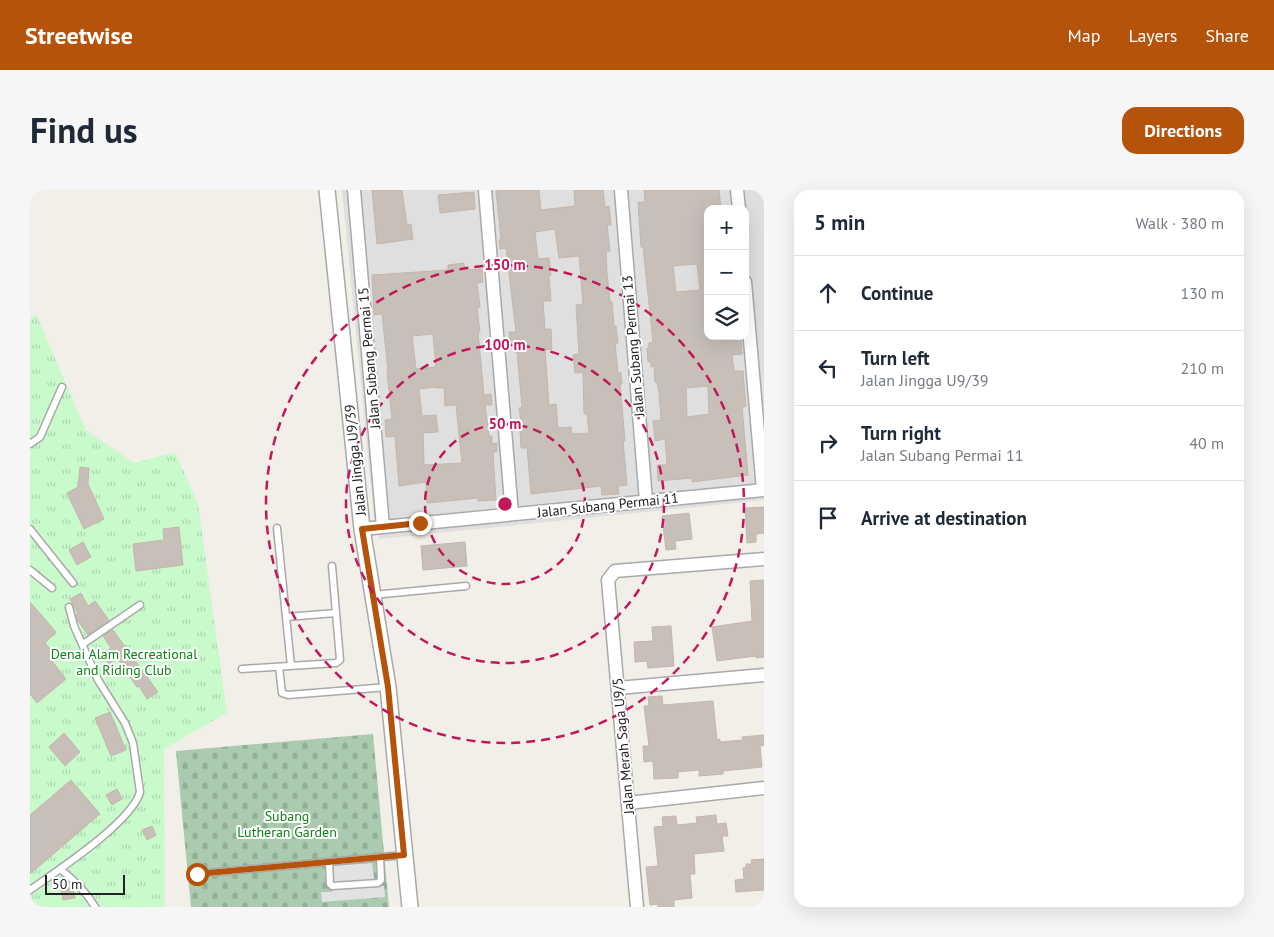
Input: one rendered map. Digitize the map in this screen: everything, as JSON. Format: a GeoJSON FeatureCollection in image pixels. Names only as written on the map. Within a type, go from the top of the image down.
{"type":"FeatureCollection","features":[{"type":"Feature","properties":{"kind":"street","name":"Jalan Jingga U9/39"},"geometry":{"type":"LineString","coordinates":[[327,190],[362,529],[388,687],[410,907]]}},
{"type":"Feature","properties":{"kind":"street","name":"Jalan Subang Permai 15"},"geometry":{"type":"LineString","coordinates":[[354,190],[383,527]]}},
{"type":"Feature","properties":{"kind":"street"},"geometry":{"type":"LineString","coordinates":[[484,190],[512,514]]}},
{"type":"Feature","properties":{"kind":"street","name":"Jalan Subang Permai 13"},"geometry":{"type":"LineString","coordinates":[[621,190],[646,501]]}},
{"type":"Feature","properties":{"kind":"street"},"geometry":{"type":"LineString","coordinates":[[737,190],[739,205]]}},
{"type":"Feature","properties":{"kind":"street"},"geometry":{"type":"LineString","coordinates":[[746,295],[764,490]]}},
{"type":"Feature","properties":{"kind":"street","name":"Jalan Subang Permai 11"},"geometry":{"type":"LineString","coordinates":[[362,529],[764,490]]}},
{"type":"Feature","properties":{"kind":"street","name":"Jalan Merah Saga U9/5"},"geometry":{"type":"LineString","coordinates":[[637,907],[608,586],[610,576],[615,571],[764,559]]}},
{"type":"Feature","properties":{"kind":"street"},"geometry":{"type":"LineString","coordinates":[[618,688],[764,675]]}},
{"type":"Feature","properties":{"kind":"street"},"geometry":{"type":"LineString","coordinates":[[628,803],[764,788]]}},
{"type":"Feature","properties":{"kind":"lane"},"geometry":{"type":"LineString","coordinates":[[30,444],[40,437],[62,386]]}},
{"type":"Feature","properties":{"kind":"lane"},"geometry":{"type":"LineString","coordinates":[[30,528],[73,583]]}},
{"type":"Feature","properties":{"kind":"lane"},"geometry":{"type":"LineString","coordinates":[[277,528],[291,666]]}},
{"type":"Feature","properties":{"kind":"lane"},"geometry":{"type":"LineString","coordinates":[[242,669],[336,663],[340,660],[332,566]]}},
{"type":"Feature","properties":{"kind":"lane"},"geometry":{"type":"LineString","coordinates":[[30,570],[52,588]]}},
{"type":"Feature","properties":{"kind":"lane"},"geometry":{"type":"LineString","coordinates":[[373,595],[466,586]]}},
{"type":"Feature","properties":{"kind":"lane"},"geometry":{"type":"LineString","coordinates":[[83,644],[140,605]]}},
{"type":"Feature","properties":{"kind":"lane"},"geometry":{"type":"LineString","coordinates":[[30,890],[93,844],[130,811],[140,792],[134,743],[126,724],[98,680],[74,626],[69,607]]}},
{"type":"Feature","properties":{"kind":"lane"},"geometry":{"type":"LineString","coordinates":[[286,617],[336,613]]}},
{"type":"Feature","properties":{"kind":"lane"},"geometry":{"type":"LineString","coordinates":[[280,667],[282,693],[288,695],[388,687]]}},
{"type":"Feature","properties":{"kind":"lane"},"geometry":{"type":"LineString","coordinates":[[197,874],[404,855]]}},
{"type":"Feature","properties":{"kind":"lane"},"geometry":{"type":"LineString","coordinates":[[329,862],[330,884],[332,886],[378,883],[381,880],[380,858]]}},
{"type":"Feature","properties":{"kind":"lane"},"geometry":{"type":"LineString","coordinates":[[60,869],[75,880],[95,907]]}},
{"type":"Feature","properties":{"kind":"shaded area"},"geometry":{"type":"Polygon","coordinates":[[[342,190],[764,190],[764,500],[379,539],[374,518],[342,190]]]}},
{"type":"Feature","properties":{"kind":"shaded area"},"geometry":{"type":"Polygon","coordinates":[[[372,863],[375,885],[384,886],[385,897],[322,902],[321,892],[332,892],[331,866],[372,863]]]}},
{"type":"Feature","properties":{"kind":"green space","name":"Denai Alam Recreational and Riding Club"},"geometry":{"type":"Polygon","coordinates":[[[36,314],[86,430],[134,463],[175,452],[198,504],[227,713],[164,749],[165,907],[30,907],[30,319],[36,314]]]}},
{"type":"Feature","properties":{"kind":"green space","name":"Subang Lutheran Garden"},"geometry":{"type":"Polygon","coordinates":[[[373,734],[389,907],[191,907],[176,751],[373,734]]]}},
{"type":"Feature","properties":{"kind":"building"},"geometry":{"type":"Polygon","coordinates":[[[372,190],[402,190],[407,225],[411,224],[413,239],[377,244],[372,190]]]}},
{"type":"Feature","properties":{"kind":"building"},"geometry":{"type":"Polygon","coordinates":[[[539,190],[541,210],[575,206],[574,190],[603,190],[605,207],[609,206],[611,225],[607,225],[610,251],[606,252],[607,273],[610,302],[612,302],[618,343],[615,343],[618,373],[621,373],[622,384],[620,384],[625,441],[623,441],[627,485],[618,486],[619,494],[602,495],[601,486],[531,494],[527,448],[521,448],[520,430],[522,430],[519,408],[522,407],[517,352],[514,352],[513,344],[510,344],[509,332],[516,332],[506,248],[500,249],[499,240],[501,239],[496,191],[539,190]],[[555,229],[535,232],[538,259],[549,258],[551,275],[549,276],[551,301],[543,301],[545,329],[551,329],[552,349],[545,350],[549,405],[556,404],[558,428],[571,427],[572,434],[589,433],[587,414],[584,414],[583,372],[575,373],[573,355],[579,354],[576,305],[583,304],[579,256],[559,258],[555,229]]]}},
{"type":"Feature","properties":{"kind":"building"},"geometry":{"type":"Polygon","coordinates":[[[644,190],[719,190],[721,205],[704,205],[704,340],[741,340],[742,354],[732,355],[734,371],[743,371],[746,406],[742,407],[748,475],[692,482],[692,478],[658,481],[657,465],[667,465],[665,439],[655,441],[653,421],[661,420],[659,392],[657,382],[655,382],[654,366],[651,367],[651,361],[648,362],[647,348],[649,348],[649,343],[653,342],[643,247],[641,247],[638,202],[645,202],[644,190]],[[697,264],[673,266],[676,292],[700,290],[697,264]],[[708,386],[686,388],[687,417],[709,414],[708,386]]]}},
{"type":"Feature","properties":{"kind":"building"},"geometry":{"type":"Polygon","coordinates":[[[474,192],[475,209],[440,213],[438,195],[474,192]]]}},
{"type":"Feature","properties":{"kind":"building"},"geometry":{"type":"Polygon","coordinates":[[[464,263],[465,270],[482,269],[483,282],[477,283],[480,307],[477,307],[480,332],[478,332],[484,395],[491,394],[492,405],[485,405],[489,436],[492,436],[492,444],[497,443],[497,452],[493,452],[496,500],[478,501],[478,498],[427,503],[426,482],[399,486],[395,436],[386,437],[385,420],[392,419],[388,371],[382,314],[374,315],[372,275],[448,270],[448,265],[464,263]],[[433,334],[412,336],[416,369],[436,367],[433,334]],[[444,388],[419,389],[422,416],[436,415],[438,432],[423,433],[424,465],[462,463],[456,405],[445,406],[444,388]]]}},
{"type":"Feature","properties":{"kind":"building"},"geometry":{"type":"Polygon","coordinates":[[[80,467],[89,468],[88,484],[104,519],[84,529],[67,493],[78,487],[80,467]]]}},
{"type":"Feature","properties":{"kind":"building"},"geometry":{"type":"Polygon","coordinates":[[[764,507],[764,533],[756,534],[756,542],[747,543],[745,508],[764,507]]]}},
{"type":"Feature","properties":{"kind":"building"},"geometry":{"type":"Polygon","coordinates":[[[689,513],[692,539],[675,541],[676,549],[666,550],[662,516],[689,513]]]}},
{"type":"Feature","properties":{"kind":"building"},"geometry":{"type":"Polygon","coordinates":[[[179,527],[183,565],[136,571],[133,544],[164,540],[163,529],[179,527]]]}},
{"type":"Feature","properties":{"kind":"building"},"geometry":{"type":"Polygon","coordinates":[[[83,542],[91,557],[77,565],[69,550],[83,542]]]}},
{"type":"Feature","properties":{"kind":"building"},"geometry":{"type":"Polygon","coordinates":[[[465,542],[467,566],[423,570],[421,546],[465,542]]]}},
{"type":"Feature","properties":{"kind":"building"},"geometry":{"type":"Polygon","coordinates":[[[764,580],[764,657],[756,658],[756,656],[717,661],[712,627],[752,621],[750,581],[764,580]]]}},
{"type":"Feature","properties":{"kind":"building"},"geometry":{"type":"Polygon","coordinates":[[[81,593],[88,606],[95,601],[109,620],[88,635],[78,621],[76,615],[78,614],[70,599],[81,593]]]}},
{"type":"Feature","properties":{"kind":"building"},"geometry":{"type":"Polygon","coordinates":[[[30,602],[56,632],[45,643],[57,657],[52,661],[66,679],[37,703],[30,694],[30,602]]]}},
{"type":"Feature","properties":{"kind":"building"},"geometry":{"type":"Polygon","coordinates":[[[671,626],[674,666],[648,668],[647,661],[635,662],[634,642],[653,641],[652,627],[671,626]]]}},
{"type":"Feature","properties":{"kind":"building"},"geometry":{"type":"Polygon","coordinates":[[[113,630],[158,692],[147,699],[117,658],[109,664],[102,654],[111,648],[103,636],[113,630]]]}},
{"type":"Feature","properties":{"kind":"building"},"geometry":{"type":"Polygon","coordinates":[[[662,696],[663,705],[713,701],[717,740],[720,739],[720,742],[743,740],[742,737],[764,735],[764,745],[760,746],[762,767],[723,771],[723,774],[699,776],[699,770],[678,772],[678,778],[654,779],[653,761],[644,762],[643,746],[649,746],[644,706],[649,706],[648,697],[662,696]]]}},
{"type":"Feature","properties":{"kind":"building"},"geometry":{"type":"Polygon","coordinates":[[[110,712],[126,750],[111,756],[95,718],[110,712]]]}},
{"type":"Feature","properties":{"kind":"building"},"geometry":{"type":"Polygon","coordinates":[[[64,733],[80,752],[65,766],[49,747],[64,733]]]}},
{"type":"Feature","properties":{"kind":"building"},"geometry":{"type":"Polygon","coordinates":[[[71,780],[100,814],[30,874],[30,815],[71,780]]]}},
{"type":"Feature","properties":{"kind":"building"},"geometry":{"type":"Polygon","coordinates":[[[117,789],[122,799],[112,805],[106,795],[117,789]]]}},
{"type":"Feature","properties":{"kind":"building"},"geometry":{"type":"Polygon","coordinates":[[[716,815],[717,824],[726,823],[728,836],[722,836],[724,851],[694,854],[695,874],[690,874],[692,898],[674,900],[674,907],[658,907],[658,904],[650,905],[646,867],[658,866],[654,827],[663,826],[662,817],[676,816],[677,825],[697,823],[696,817],[716,815]]]}},
{"type":"Feature","properties":{"kind":"building"},"geometry":{"type":"Polygon","coordinates":[[[152,826],[156,835],[147,840],[142,830],[152,826]]]}},
{"type":"Feature","properties":{"kind":"building"},"geometry":{"type":"Polygon","coordinates":[[[764,859],[764,890],[736,892],[735,880],[744,879],[743,868],[746,867],[746,864],[752,864],[751,860],[764,859]]]}},
{"type":"Feature","properties":{"kind":"building"},"geometry":{"type":"Polygon","coordinates":[[[73,887],[75,898],[63,900],[61,890],[73,887]]]}},
{"type":"Feature","properties":{"kind":"route"},"geometry":{"type":"LineString","coordinates":[[197,874],[404,855],[388,687],[362,529],[420,523]]}}]}
